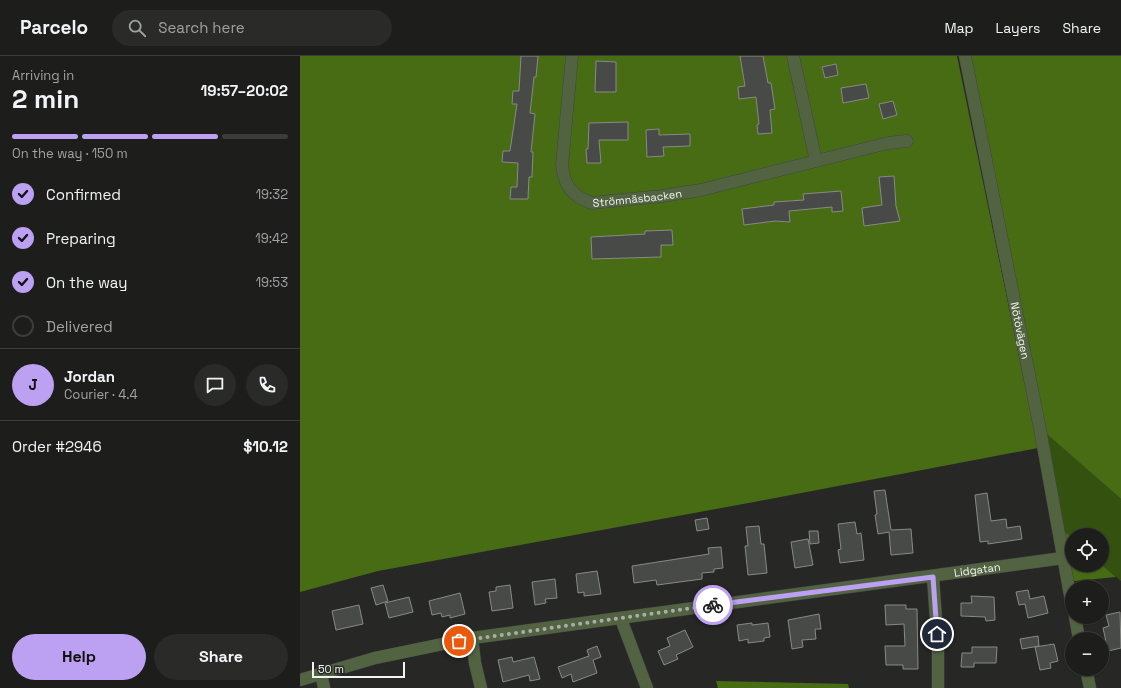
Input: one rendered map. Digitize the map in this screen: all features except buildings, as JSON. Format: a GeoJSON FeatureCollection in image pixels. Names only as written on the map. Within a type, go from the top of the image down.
{"type":"FeatureCollection","features":[{"type":"Feature","properties":{"kind":"street","name":"Strömnäsbacken"},"geometry":{"type":"LineString","coordinates":[[572,56],[562,165],[565,184],[582,199],[592,203],[611,202],[701,190],[888,143],[907,141]]}},
{"type":"Feature","properties":{"kind":"street"},"geometry":{"type":"LineString","coordinates":[[793,56],[816,161]]}},
{"type":"Feature","properties":{"kind":"street","name":"Nötövägen"},"geometry":{"type":"LineString","coordinates":[[965,56],[1040,429],[1067,580]]}},
{"type":"Feature","properties":{"kind":"street","name":"Lidgatan"},"geometry":{"type":"LineString","coordinates":[[300,680],[376,658],[472,638],[848,587],[933,577],[1063,558]]}},
{"type":"Feature","properties":{"kind":"street"},"geometry":{"type":"LineString","coordinates":[[933,577],[938,648],[938,688]]}},
{"type":"Feature","properties":{"kind":"street"},"geometry":{"type":"LineString","coordinates":[[621,619],[647,688]]}},
{"type":"Feature","properties":{"kind":"street"},"geometry":{"type":"LineString","coordinates":[[472,638],[480,688]]}},
{"type":"Feature","properties":{"kind":"street"},"geometry":{"type":"LineString","coordinates":[[321,673],[324,688]]}},
{"type":"Feature","properties":{"kind":"street"},"geometry":{"type":"LineString","coordinates":[[1087,676],[1090,688]]}},
{"type":"Feature","properties":{"kind":"green space"},"geometry":{"type":"Polygon","coordinates":[[[300,56],[957,56],[1038,448],[378,571],[300,592],[300,56]]]}},
{"type":"Feature","properties":{"kind":"green space"},"geometry":{"type":"Polygon","coordinates":[[[971,56],[1121,56],[1121,499],[1042,430],[971,56]]]}},
{"type":"Feature","properties":{"kind":"green space"},"geometry":{"type":"Polygon","coordinates":[[[1042,430],[1121,499],[1121,581],[1109,571],[1109,528],[1065,528],[1065,532],[1056,524],[1042,430]]]}},
{"type":"Feature","properties":{"kind":"green space"},"geometry":{"type":"Polygon","coordinates":[[[1056,524],[1065,532],[1065,572],[1109,571],[1116,577],[1065,580],[1065,582],[1056,524]]]}},
{"type":"Feature","properties":{"kind":"green space"},"geometry":{"type":"Polygon","coordinates":[[[716,681],[848,684],[849,688],[718,688],[716,681]]]}},
{"type":"Feature","properties":{"kind":"way so far"},"geometry":{"type":"LineString","coordinates":[[459,641],[713,605]]}},
{"type":"Feature","properties":{"kind":"route"},"geometry":{"type":"LineString","coordinates":[[713,605],[933,577],[937,634]]}}]}
